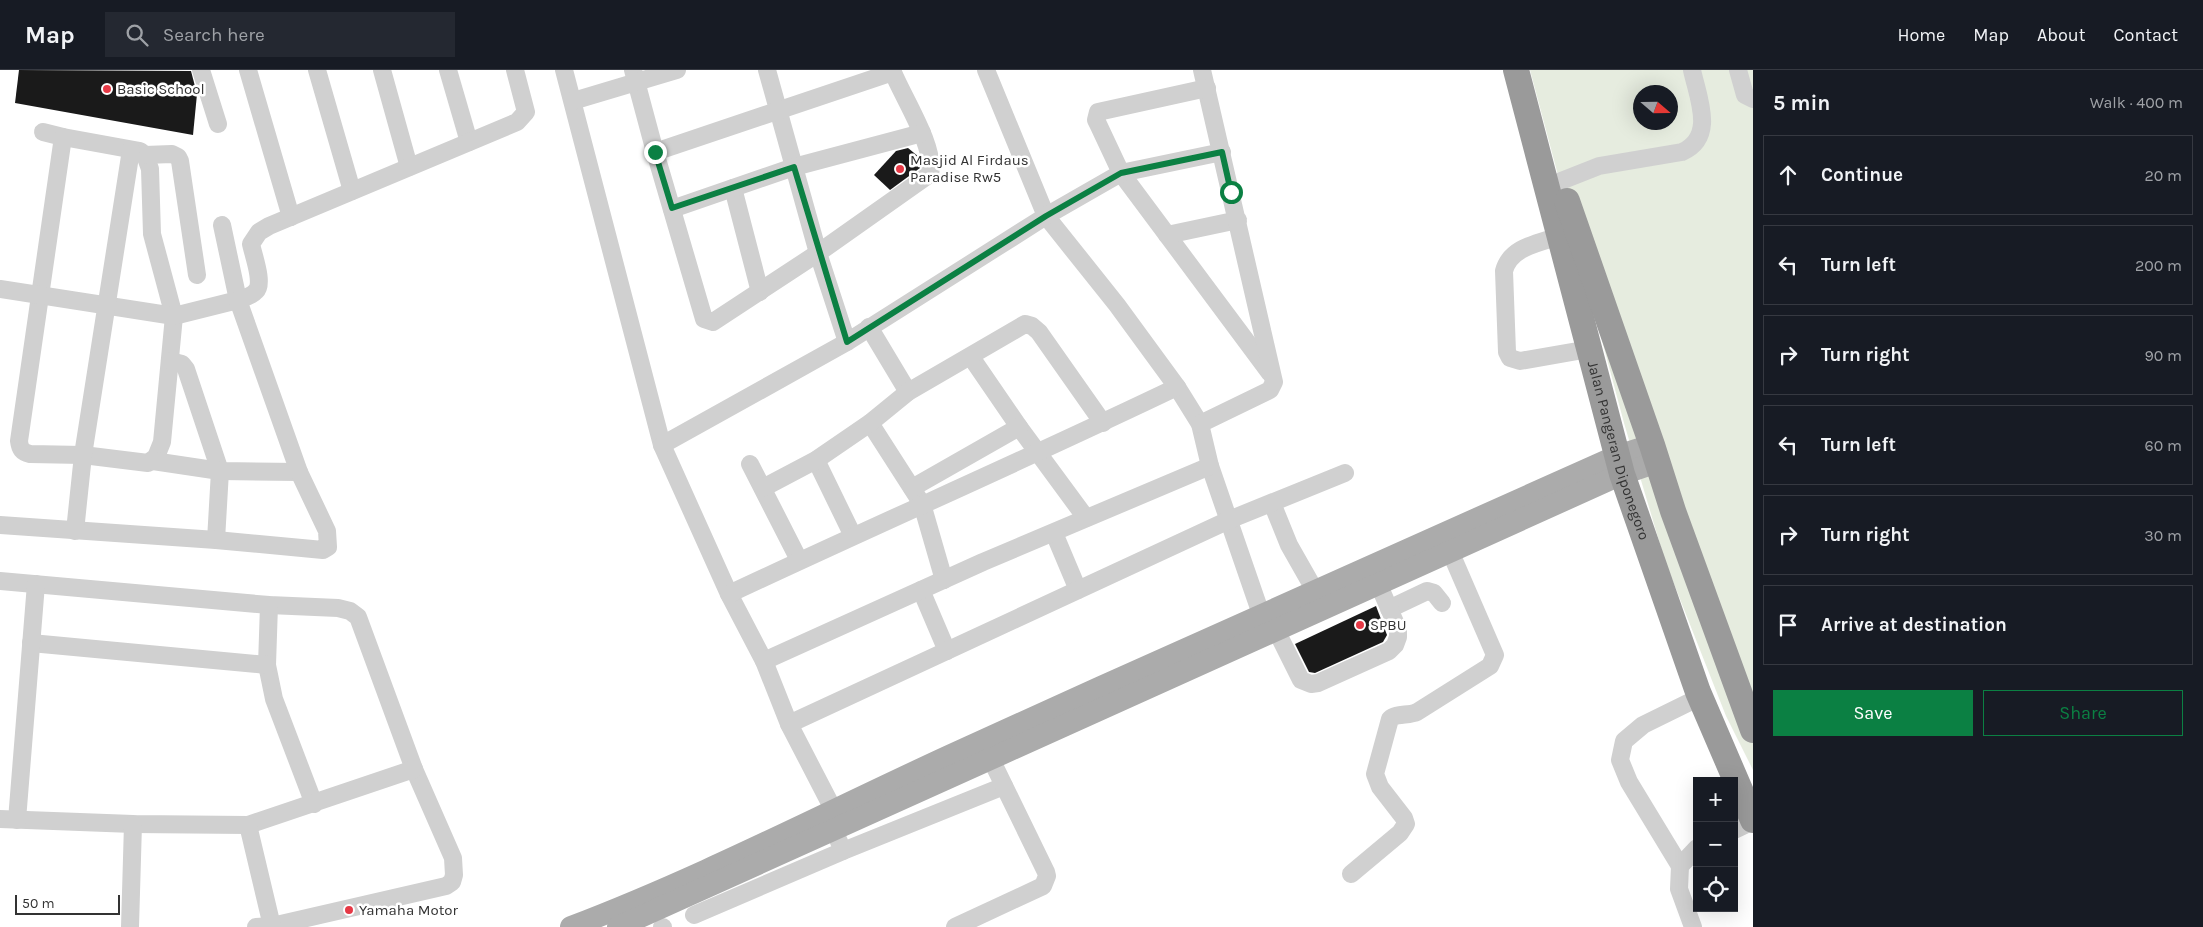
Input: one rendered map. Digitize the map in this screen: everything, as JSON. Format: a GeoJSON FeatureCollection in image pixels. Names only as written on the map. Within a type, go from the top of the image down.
{"type":"FeatureCollection","features":[{"type":"Feature","properties":{"kind":"highway","name":"Jalan Pangeran Diponegoro"},"geometry":{"type":"LineString","coordinates":[[1516,70],[1619,465],[1700,697],[1753,821]]}},
{"type":"Feature","properties":{"kind":"highway","name":"Jalan Pangeran Diponegoro"},"geometry":{"type":"LineString","coordinates":[[1531,70],[1577,231],[1683,539],[1753,730]]}},
{"type":"Feature","properties":{"kind":"main road"},"geometry":{"type":"LineString","coordinates":[[618,927],[653,919],[833,820],[1261,614],[1314,590],[1408,559],[1619,465],[1654,454]]}},
{"type":"Feature","properties":{"kind":"main road"},"geometry":{"type":"LineString","coordinates":[[571,927],[693,913],[833,820],[991,759],[1378,583],[1408,559],[1450,551],[1619,465]]}},
{"type":"Feature","properties":{"kind":"street"},"geometry":{"type":"LineString","coordinates":[[201,70],[218,124]]}},
{"type":"Feature","properties":{"kind":"street"},"geometry":{"type":"LineString","coordinates":[[248,70],[291,217]]}},
{"type":"Feature","properties":{"kind":"street"},"geometry":{"type":"LineString","coordinates":[[316,70],[352,191]]}},
{"type":"Feature","properties":{"kind":"street"},"geometry":{"type":"LineString","coordinates":[[382,70],[409,167]]}},
{"type":"Feature","properties":{"kind":"street"},"geometry":{"type":"LineString","coordinates":[[448,70],[469,142]]}},
{"type":"Feature","properties":{"kind":"street"},"geometry":{"type":"LineString","coordinates":[[0,289],[174,316],[238,300],[255,293],[259,288],[259,278],[251,244],[253,239],[264,229],[517,122],[526,112],[515,70]]}},
{"type":"Feature","properties":{"kind":"street"},"geometry":{"type":"LineString","coordinates":[[564,70],[662,445],[729,594],[764,661],[789,724],[833,820],[843,851]]}},
{"type":"Feature","properties":{"kind":"street"},"geometry":{"type":"LineString","coordinates":[[572,101],[635,76],[677,70]]}},
{"type":"Feature","properties":{"kind":"street"},"geometry":{"type":"LineString","coordinates":[[767,70],[818,253],[847,342]]}},
{"type":"Feature","properties":{"kind":"street"},"geometry":{"type":"LineString","coordinates":[[986,70],[1046,216],[1117,305],[1177,387],[1200,424],[1210,466],[1261,614]]}},
{"type":"Feature","properties":{"kind":"street"},"geometry":{"type":"LineString","coordinates":[[1200,424],[1270,390],[1273,387],[1274,378],[1202,70]]}},
{"type":"Feature","properties":{"kind":"street"},"geometry":{"type":"LineString","coordinates":[[1562,181],[1599,166],[1682,152],[1693,147],[1701,135],[1702,127],[1692,70]]}},
{"type":"Feature","properties":{"kind":"street"},"geometry":{"type":"LineString","coordinates":[[1738,70],[1745,95],[1753,99]]}},
{"type":"Feature","properties":{"kind":"street"},"geometry":{"type":"LineString","coordinates":[[635,76],[655,152],[704,319],[708,321],[717,321],[930,174],[930,163],[922,133],[892,71],[655,152]]}},
{"type":"Feature","properties":{"kind":"street"},"geometry":{"type":"LineString","coordinates":[[1207,88],[1102,109],[1098,112],[1096,120],[1121,173],[1274,378]]}},
{"type":"Feature","properties":{"kind":"street"},"geometry":{"type":"LineString","coordinates":[[43,132],[138,153],[172,154],[178,157],[197,275]]}},
{"type":"Feature","properties":{"kind":"street"},"geometry":{"type":"LineString","coordinates":[[672,208],[794,167],[922,133]]}},
{"type":"Feature","properties":{"kind":"street"},"geometry":{"type":"LineString","coordinates":[[62,137],[19,441],[20,448],[24,453],[30,454],[83,455],[148,463],[152,461],[220,471],[299,472]]}},
{"type":"Feature","properties":{"kind":"street"},"geometry":{"type":"LineString","coordinates":[[662,445],[847,342],[1046,216],[1121,173],[1222,152]]}},
{"type":"Feature","properties":{"kind":"street"},"geometry":{"type":"LineString","coordinates":[[76,531],[83,455],[105,306],[138,153]]}},
{"type":"Feature","properties":{"kind":"street"},"geometry":{"type":"LineString","coordinates":[[138,153],[150,169],[152,234],[174,316],[162,442],[160,452],[152,461]]}},
{"type":"Feature","properties":{"kind":"street"},"geometry":{"type":"LineString","coordinates":[[733,188],[760,292]]}},
{"type":"Feature","properties":{"kind":"street"},"geometry":{"type":"LineString","coordinates":[[1167,235],[1238,220]]}},
{"type":"Feature","properties":{"kind":"street"},"geometry":{"type":"LineString","coordinates":[[0,525],[216,540],[322,550],[328,547],[327,531],[299,472],[238,300],[222,225]]}},
{"type":"Feature","properties":{"kind":"street"},"geometry":{"type":"LineString","coordinates":[[1559,236],[1512,254],[1506,262],[1504,270],[1507,352],[1510,358],[1520,361],[1589,349]]}},
{"type":"Feature","properties":{"kind":"street"},"geometry":{"type":"LineString","coordinates":[[763,488],[816,460],[870,423],[908,392],[1025,324],[1032,326],[1039,332],[1103,423]]}},
{"type":"Feature","properties":{"kind":"street"},"geometry":{"type":"LineString","coordinates":[[869,327],[908,392]]}},
{"type":"Feature","properties":{"kind":"street"},"geometry":{"type":"LineString","coordinates":[[971,357],[1019,427],[1086,518]]}},
{"type":"Feature","properties":{"kind":"street"},"geometry":{"type":"LineString","coordinates":[[170,361],[182,364],[186,369],[220,471],[216,540]]}},
{"type":"Feature","properties":{"kind":"street"},"geometry":{"type":"LineString","coordinates":[[729,594],[922,504],[1040,453],[1177,387]]}},
{"type":"Feature","properties":{"kind":"street"},"geometry":{"type":"LineString","coordinates":[[870,423],[922,504],[944,580]]}},
{"type":"Feature","properties":{"kind":"street"},"geometry":{"type":"LineString","coordinates":[[912,488],[1019,427]]}},
{"type":"Feature","properties":{"kind":"street"},"geometry":{"type":"LineString","coordinates":[[816,460],[853,536]]}},
{"type":"Feature","properties":{"kind":"street"},"geometry":{"type":"LineString","coordinates":[[750,464],[799,560]]}},
{"type":"Feature","properties":{"kind":"street"},"geometry":{"type":"LineString","coordinates":[[764,661],[921,590],[1210,466]]}},
{"type":"Feature","properties":{"kind":"street"},"geometry":{"type":"LineString","coordinates":[[789,724],[1229,520],[1345,473]]}},
{"type":"Feature","properties":{"kind":"street"},"geometry":{"type":"LineString","coordinates":[[1272,503],[1289,545],[1314,590]]}},
{"type":"Feature","properties":{"kind":"street"},"geometry":{"type":"LineString","coordinates":[[1054,533],[1078,590]]}},
{"type":"Feature","properties":{"kind":"street"},"geometry":{"type":"LineString","coordinates":[[1351,874],[1400,833],[1406,824],[1404,818],[1380,787],[1375,774],[1390,719],[1393,716],[1417,712],[1490,666],[1495,659],[1495,655],[1450,551]]}},
{"type":"Feature","properties":{"kind":"street"},"geometry":{"type":"LineString","coordinates":[[0,581],[269,605],[338,608],[350,611],[358,618],[414,769],[453,858],[455,868],[452,882],[446,886],[264,926],[248,825]]}},
{"type":"Feature","properties":{"kind":"street"},"geometry":{"type":"LineString","coordinates":[[1276,630],[1301,680],[1311,684],[1318,683],[1393,648],[1398,637],[1398,629],[1378,583]]}},
{"type":"Feature","properties":{"kind":"street"},"geometry":{"type":"LineString","coordinates":[[36,584],[31,643],[8,819],[133,824],[248,825],[414,769]]}},
{"type":"Feature","properties":{"kind":"street"},"geometry":{"type":"LineString","coordinates":[[921,590],[947,651]]}},
{"type":"Feature","properties":{"kind":"street"},"geometry":{"type":"LineString","coordinates":[[1389,609],[1427,591],[1434,593],[1442,602]]}},
{"type":"Feature","properties":{"kind":"street"},"geometry":{"type":"LineString","coordinates":[[269,605],[267,665],[274,699],[314,804]]}},
{"type":"Feature","properties":{"kind":"street"},"geometry":{"type":"LineString","coordinates":[[31,643],[267,665]]}},
{"type":"Feature","properties":{"kind":"street"},"geometry":{"type":"LineString","coordinates":[[1693,927],[1679,889],[1680,866],[1629,782],[1620,760],[1624,741],[1643,725],[1700,697]]}},
{"type":"Feature","properties":{"kind":"street"},"geometry":{"type":"LineString","coordinates":[[955,927],[1043,886],[1046,882],[1046,872],[991,759]]}},
{"type":"Feature","properties":{"kind":"street"},"geometry":{"type":"LineString","coordinates":[[693,913],[1004,786]]}},
{"type":"Feature","properties":{"kind":"street"},"geometry":{"type":"LineString","coordinates":[[1738,828],[1753,821]]}},
{"type":"Feature","properties":{"kind":"street"},"geometry":{"type":"LineString","coordinates":[[130,927],[133,824]]}},
{"type":"Feature","properties":{"kind":"street"},"geometry":{"type":"LineString","coordinates":[[1680,866],[1693,852]]}},
{"type":"Feature","properties":{"kind":"shaded area"},"geometry":{"type":"Polygon","coordinates":[[[1530,70],[1753,70],[1753,770],[1726,716],[1665,561],[1624,423],[1530,70]]]}},
{"type":"Feature","properties":{"kind":"building","name":"Basic School"},"geometry":{"type":"Polygon","coordinates":[[[19,70],[191,71],[197,94],[193,135],[15,103],[19,70]]]}},
{"type":"Feature","properties":{"kind":"building","name":"Masjid Al Firdaus Paradise Rw5"},"geometry":{"type":"Polygon","coordinates":[[[908,148],[919,157],[920,168],[890,190],[874,175],[896,151],[908,148]]]}},
{"type":"Feature","properties":{"kind":"building","name":"SPBU"},"geometry":{"type":"Polygon","coordinates":[[[1376,606],[1387,635],[1383,642],[1315,673],[1309,672],[1295,644],[1376,606]]]}},
{"type":"Feature","properties":{"kind":"place","name":"Basic School"},"geometry":{"type":"Point","coordinates":[107,89]}},
{"type":"Feature","properties":{"kind":"place","name":"Masjid Al Firdaus Paradise Rw5"},"geometry":{"type":"Point","coordinates":[900,169]}},
{"type":"Feature","properties":{"kind":"place","name":"SPBU"},"geometry":{"type":"Point","coordinates":[1360,625]}},
{"type":"Feature","properties":{"kind":"place","name":"Yamaha Motor"},"geometry":{"type":"Point","coordinates":[349,910]}},
{"type":"Feature","properties":{"kind":"route"},"geometry":{"type":"LineString","coordinates":[[655,152],[672,208],[794,167],[818,253],[847,342],[1046,216],[1121,173],[1222,152],[1231,192]]}}]}
